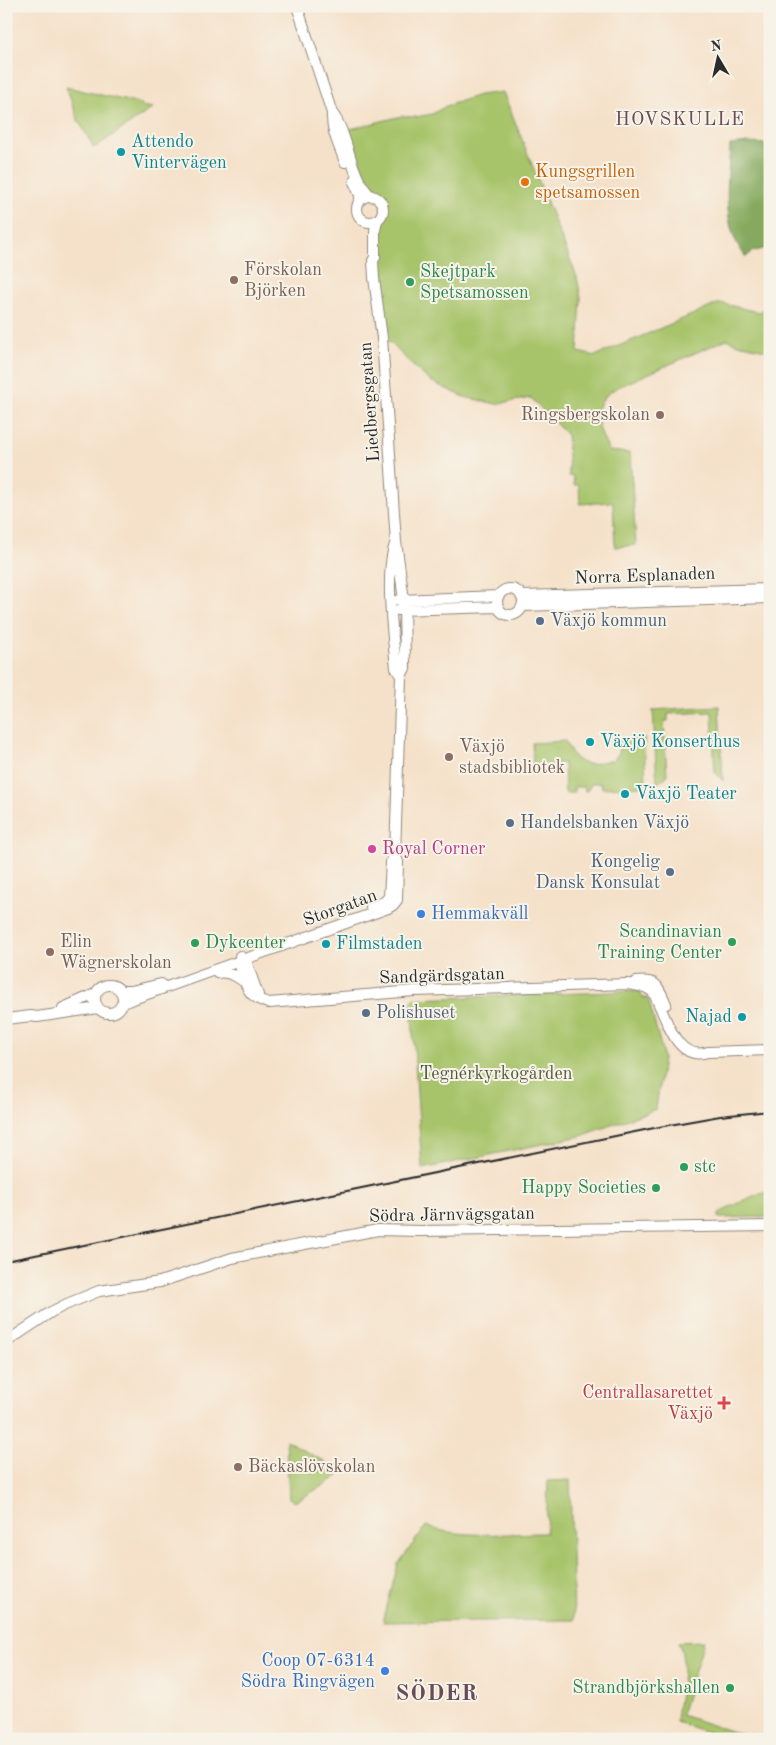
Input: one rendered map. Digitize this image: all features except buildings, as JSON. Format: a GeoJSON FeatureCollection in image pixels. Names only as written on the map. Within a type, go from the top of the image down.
{"type":"FeatureCollection","features":[{"type":"Feature","properties":{"kind":"street"},"geometry":{"type":"LineString","coordinates":[[297,6],[332,113],[338,121],[352,164],[364,188],[371,196],[383,204],[382,214],[377,220],[371,222],[365,220],[358,212],[360,201],[358,190],[339,148],[331,123],[332,113]]}},
{"type":"Feature","properties":{"kind":"street"},"geometry":{"type":"LineString","coordinates":[[360,201],[371,196]]}},
{"type":"Feature","properties":{"kind":"street","name":"Liedbergsgatan"},"geometry":{"type":"LineString","coordinates":[[365,220],[373,261],[382,338],[396,542],[404,605],[405,668],[401,676],[395,854],[391,862],[393,899]]}},
{"type":"Feature","properties":{"kind":"street","name":"Liedbergsgatan"},"geometry":{"type":"LineString","coordinates":[[373,261],[375,257],[377,220]]}},
{"type":"Feature","properties":{"kind":"street","name":"Liedbergsgatan"},"geometry":{"type":"LineString","coordinates":[[396,542],[392,552],[392,605],[396,668],[401,676]]}},
{"type":"Feature","properties":{"kind":"street","name":"Norra Esplanaden"},"geometry":{"type":"LineString","coordinates":[[404,605],[498,596],[502,591],[509,589],[516,590],[522,601]]}},
{"type":"Feature","properties":{"kind":"street","name":"Norra Esplanaden"},"geometry":{"type":"LineString","coordinates":[[522,601],[770,589]]}},
{"type":"Feature","properties":{"kind":"street"},"geometry":{"type":"LineString","coordinates":[[498,596],[498,607]]}},
{"type":"Feature","properties":{"kind":"street","name":"Norra Esplanaden"},"geometry":{"type":"LineString","coordinates":[[522,601],[770,598]]}},
{"type":"Feature","properties":{"kind":"street","name":"Norra Esplanaden"},"geometry":{"type":"LineString","coordinates":[[392,605],[498,607],[504,613],[510,615],[517,613],[522,601]]}},
{"type":"Feature","properties":{"kind":"street","name":"Storgatan"},"geometry":{"type":"LineString","coordinates":[[120,991],[131,991],[158,984],[241,959],[388,908],[393,905],[393,899]]}},
{"type":"Feature","properties":{"kind":"street"},"geometry":{"type":"LineString","coordinates":[[241,959],[246,983],[254,996],[258,998]]}},
{"type":"Feature","properties":{"kind":"street"},"geometry":{"type":"LineString","coordinates":[[241,959],[258,998]]}},
{"type":"Feature","properties":{"kind":"street","name":"Storgatan"},"geometry":{"type":"LineString","coordinates":[[122,1004],[203,975],[241,959]]}},
{"type":"Feature","properties":{"kind":"street"},"geometry":{"type":"LineString","coordinates":[[203,975],[229,973],[246,983]]}},
{"type":"Feature","properties":{"kind":"street","name":"Sandgärdsgatan"},"geometry":{"type":"LineString","coordinates":[[258,998],[269,1003],[414,991],[628,984],[655,989],[682,1038],[692,1046],[708,1052],[770,1050]]}},
{"type":"Feature","properties":{"kind":"street"},"geometry":{"type":"LineString","coordinates":[[31,1016],[36,1013],[70,1006],[95,994],[105,985],[113,986],[120,991],[123,999],[122,1004],[118,1010],[111,1013],[102,1012],[94,1000],[95,994]]}},
{"type":"Feature","properties":{"kind":"street"},"geometry":{"type":"LineString","coordinates":[[6,1019],[37,1017],[98,1008]]}},
{"type":"Feature","properties":{"kind":"street","name":"Södra Järnvägsgatan"},"geometry":{"type":"LineString","coordinates":[[6,1342],[51,1312],[99,1291],[160,1282],[232,1258],[378,1230],[770,1226]]}},
{"type":"Feature","properties":{"kind":"green space"},"geometry":{"type":"Polygon","coordinates":[[[66,87],[153,108],[94,148],[78,120],[66,87]]]}},
{"type":"Feature","properties":{"kind":"green space"},"geometry":{"type":"Polygon","coordinates":[[[503,92],[577,277],[581,298],[578,352],[595,356],[720,303],[758,312],[770,305],[770,351],[738,344],[727,339],[616,388],[601,402],[598,409],[599,425],[609,451],[630,453],[636,545],[615,547],[613,502],[580,504],[579,485],[574,485],[573,476],[569,476],[567,435],[531,398],[496,404],[464,397],[430,381],[391,343],[382,338],[376,296],[380,217],[383,207],[379,200],[371,196],[342,131],[402,116],[416,117],[432,114],[446,106],[479,95],[503,92]]]}},
{"type":"Feature","properties":{"kind":"green space"},"geometry":{"type":"Polygon","coordinates":[[[748,143],[770,144],[770,247],[752,252],[746,257],[732,232],[727,189],[730,145],[748,143]]]}},
{"type":"Feature","properties":{"kind":"green space"},"geometry":{"type":"Polygon","coordinates":[[[719,706],[723,781],[715,772],[712,712],[668,714],[668,721],[664,721],[667,776],[657,784],[653,710],[719,706]]]}},
{"type":"Feature","properties":{"kind":"green space"},"geometry":{"type":"Polygon","coordinates":[[[644,738],[646,786],[602,788],[601,783],[592,783],[587,791],[585,791],[584,787],[574,787],[574,793],[565,793],[564,763],[533,765],[532,743],[565,741],[578,760],[592,764],[613,761],[619,753],[619,739],[644,738]]]}},
{"type":"Feature","properties":{"kind":"green space","name":"Tegnérkyrkogården"},"geometry":{"type":"Polygon","coordinates":[[[639,991],[643,998],[648,998],[662,1050],[663,1059],[656,1109],[581,1136],[422,1169],[411,1002],[414,999],[639,991]]]}},
{"type":"Feature","properties":{"kind":"green space"},"geometry":{"type":"Polygon","coordinates":[[[770,1191],[770,1217],[719,1218],[719,1213],[753,1196],[770,1191]]]}},
{"type":"Feature","properties":{"kind":"green space"},"geometry":{"type":"Polygon","coordinates":[[[286,1440],[337,1469],[339,1476],[295,1502],[289,1498],[286,1440]]]}},
{"type":"Feature","properties":{"kind":"green space"},"geometry":{"type":"Polygon","coordinates":[[[570,1480],[574,1620],[383,1622],[398,1564],[426,1526],[453,1533],[468,1534],[546,1533],[548,1481],[570,1480]]]}},
{"type":"Feature","properties":{"kind":"green space"},"geometry":{"type":"Polygon","coordinates":[[[704,1641],[681,1715],[734,1732],[768,1736],[770,1731],[770,1739],[709,1739],[710,1733],[676,1722],[683,1671],[683,1661],[678,1642],[704,1641]]]}},
{"type":"Feature","properties":{"kind":"railway"},"geometry":{"type":"LineString","coordinates":[[6,1261],[664,1126],[720,1116],[770,1111]]}},
{"type":"Feature","properties":{"kind":"place","name":"Attendo Vintervägen"},"geometry":{"type":"Point","coordinates":[121,152]}},
{"type":"Feature","properties":{"kind":"place","name":"Kungsgrillen spetsamossen"},"geometry":{"type":"Point","coordinates":[525,182]}},
{"type":"Feature","properties":{"kind":"place","name":"Förskolan Björken"},"geometry":{"type":"Point","coordinates":[234,280]}},
{"type":"Feature","properties":{"kind":"place","name":"Skejtpark Spetsamossen"},"geometry":{"type":"Point","coordinates":[410,282]}},
{"type":"Feature","properties":{"kind":"place","name":"Ringsbergskolan"},"geometry":{"type":"Point","coordinates":[660,415]}},
{"type":"Feature","properties":{"kind":"place","name":"Växjö kommun"},"geometry":{"type":"Point","coordinates":[540,621]}},
{"type":"Feature","properties":{"kind":"place","name":"Växjö Konserthus"},"geometry":{"type":"Point","coordinates":[590,742]}},
{"type":"Feature","properties":{"kind":"place","name":"Växjö stadsbibliotek"},"geometry":{"type":"Point","coordinates":[449,757]}},
{"type":"Feature","properties":{"kind":"place","name":"Växjö Teater"},"geometry":{"type":"Point","coordinates":[625,794]}},
{"type":"Feature","properties":{"kind":"place","name":"Handelsbanken Växjö"},"geometry":{"type":"Point","coordinates":[510,823]}},
{"type":"Feature","properties":{"kind":"place","name":"Royal Corner"},"geometry":{"type":"Point","coordinates":[372,849]}},
{"type":"Feature","properties":{"kind":"place","name":"Kongelig Dansk Konsulat"},"geometry":{"type":"Point","coordinates":[670,872]}},
{"type":"Feature","properties":{"kind":"place","name":"Hemmakväll"},"geometry":{"type":"Point","coordinates":[421,914]}},
{"type":"Feature","properties":{"kind":"place","name":"Scandinavian Training Center"},"geometry":{"type":"Point","coordinates":[732,942]}},
{"type":"Feature","properties":{"kind":"place","name":"Dykcenter"},"geometry":{"type":"Point","coordinates":[195,943]}},
{"type":"Feature","properties":{"kind":"place","name":"Filmstaden"},"geometry":{"type":"Point","coordinates":[326,944]}},
{"type":"Feature","properties":{"kind":"place","name":"Elin Wägnerskolan"},"geometry":{"type":"Point","coordinates":[50,952]}},
{"type":"Feature","properties":{"kind":"place","name":"Polishuset"},"geometry":{"type":"Point","coordinates":[366,1013]}},
{"type":"Feature","properties":{"kind":"place","name":"Najad"},"geometry":{"type":"Point","coordinates":[742,1017]}},
{"type":"Feature","properties":{"kind":"place","name":"stc"},"geometry":{"type":"Point","coordinates":[684,1167]}},
{"type":"Feature","properties":{"kind":"place","name":"Happy Societies"},"geometry":{"type":"Point","coordinates":[656,1188]}},
{"type":"Feature","properties":{"kind":"place","name":"Centrallasarettet Växjö"},"geometry":{"type":"Point","coordinates":[724,1403]}},
{"type":"Feature","properties":{"kind":"place","name":"Bäckaslövskolan"},"geometry":{"type":"Point","coordinates":[238,1467]}},
{"type":"Feature","properties":{"kind":"place","name":"Coop 07-6314 Södra Ringvägen"},"geometry":{"type":"Point","coordinates":[385,1671]}},
{"type":"Feature","properties":{"kind":"place","name":"Strandbjörkshallen"},"geometry":{"type":"Point","coordinates":[730,1688]}},
{"type":"Feature","properties":{"kind":"district","name":"HOVSKULLE"},"geometry":{"type":"Point","coordinates":[680,120]}},
{"type":"Feature","properties":{"kind":"district","name":"SÖDER"},"geometry":{"type":"Point","coordinates":[437,1694]}}]}
